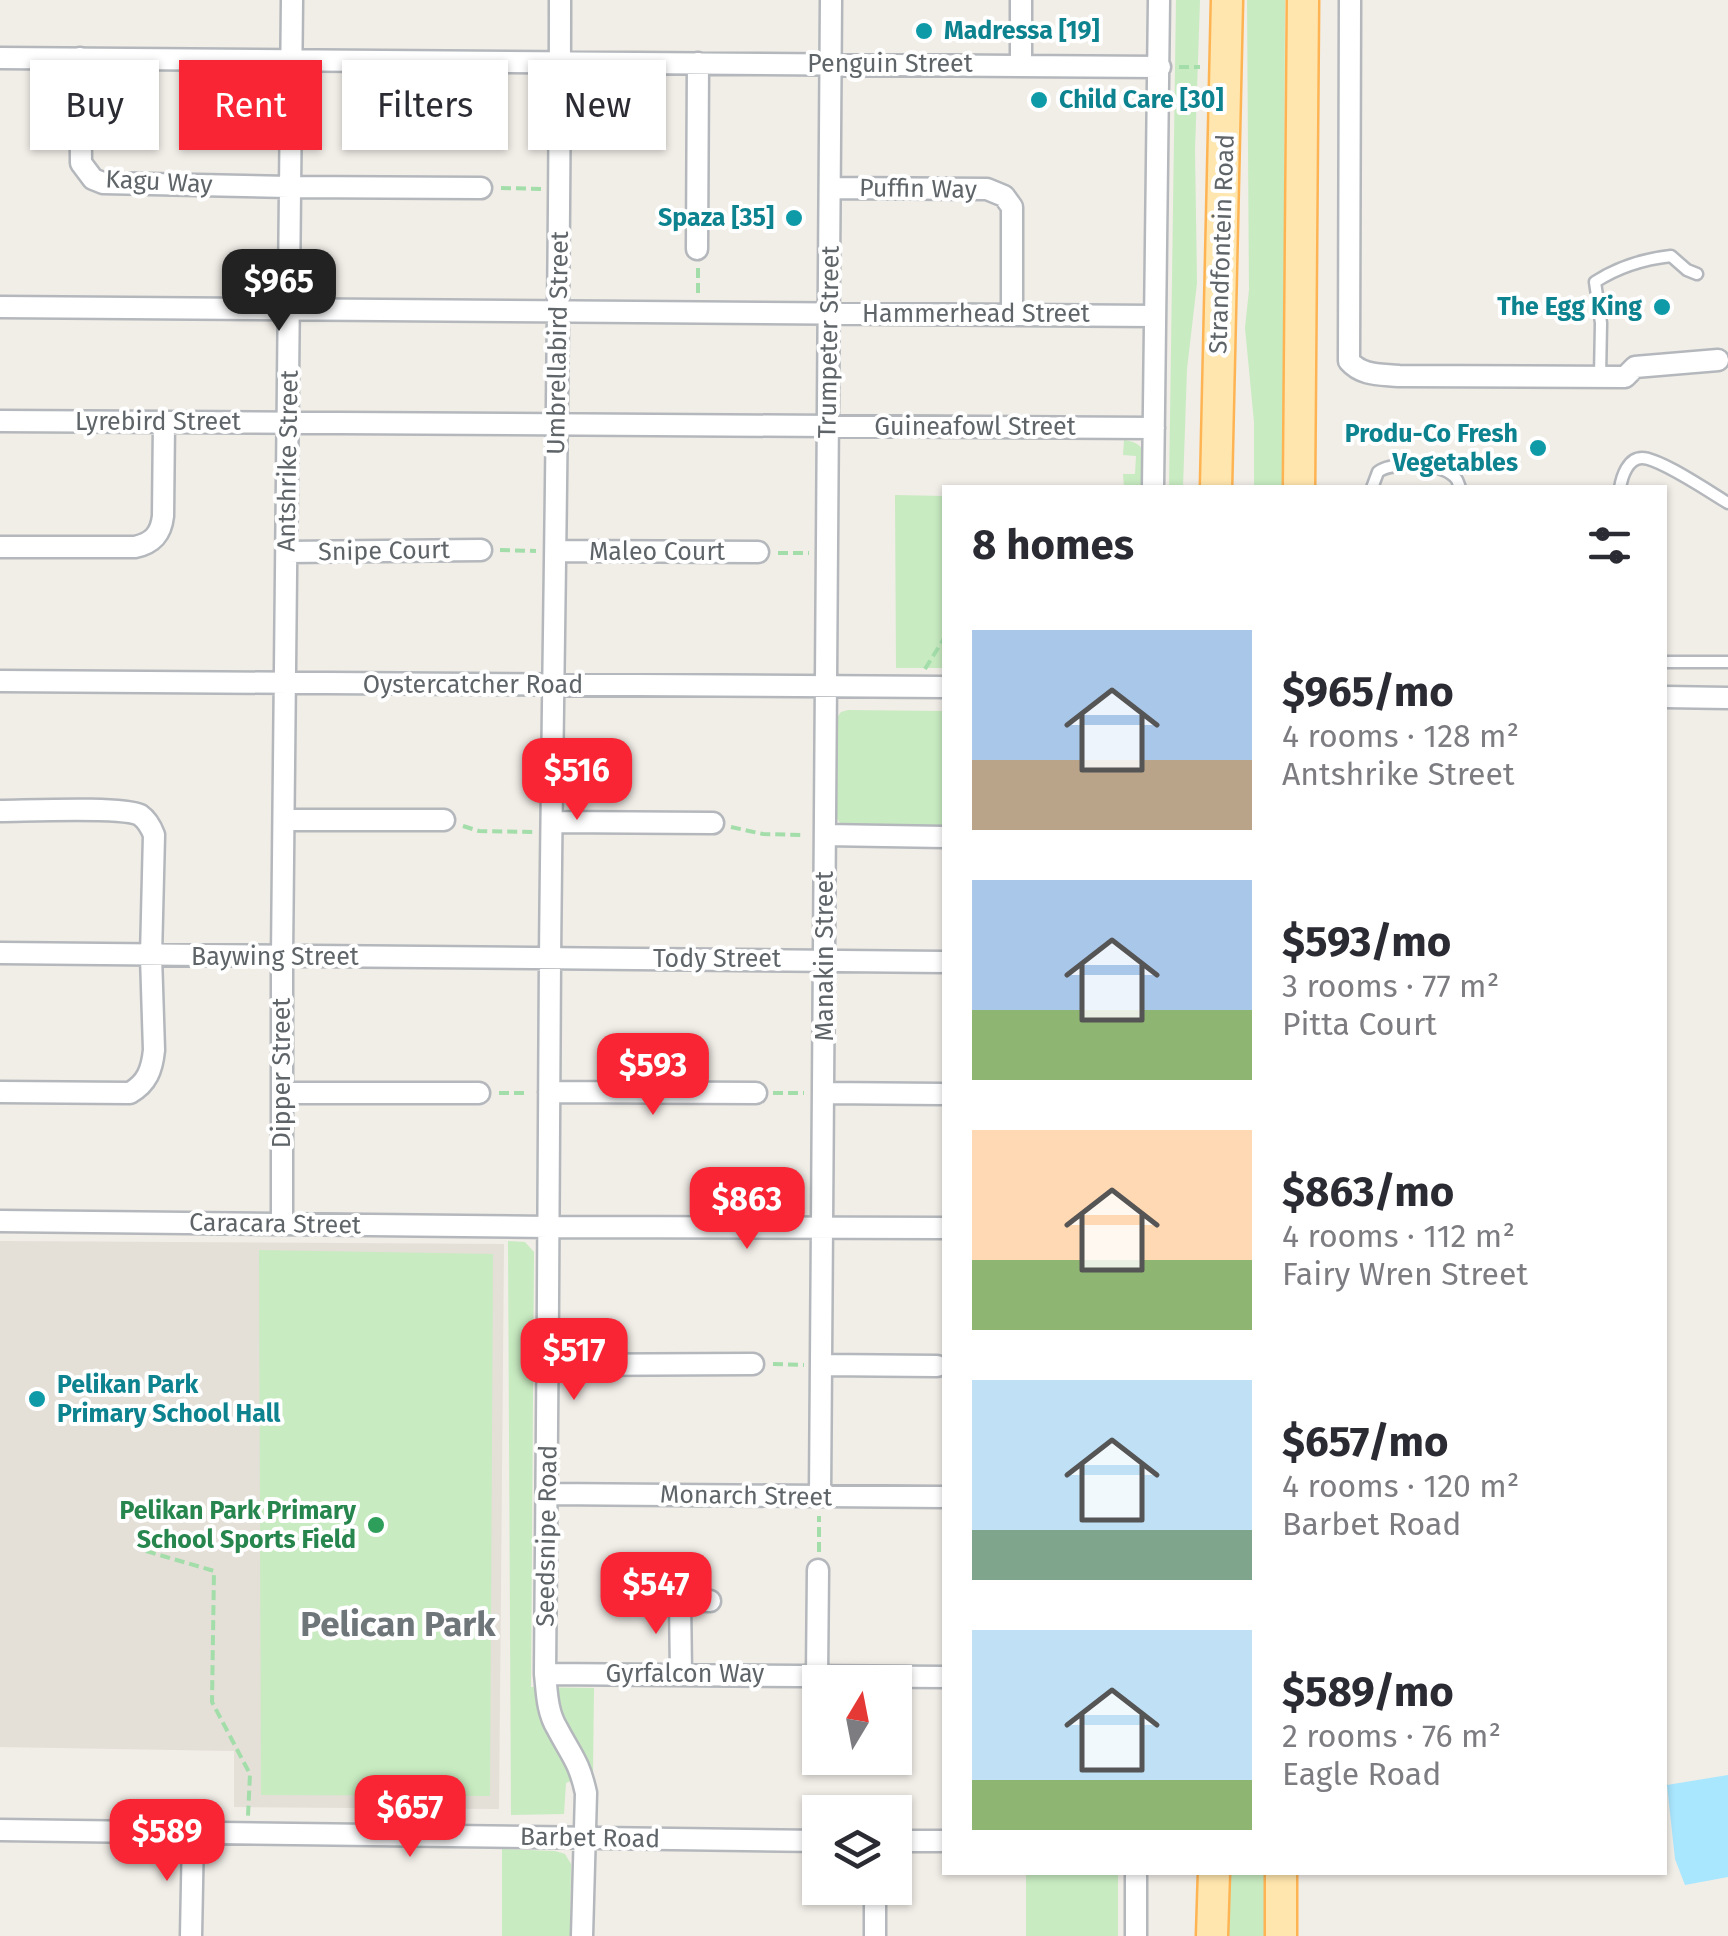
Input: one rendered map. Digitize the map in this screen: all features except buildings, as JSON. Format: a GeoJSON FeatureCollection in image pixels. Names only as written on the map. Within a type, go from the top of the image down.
{"type":"FeatureCollection","features":[{"type":"Feature","properties":{"kind":"main road","name":"Strandfontein Road"},"geometry":{"type":"LineString","coordinates":[[1216,485],[1227,0]]}},
{"type":"Feature","properties":{"kind":"main road"},"geometry":{"type":"LineString","coordinates":[[1299,485],[1303,0]]}},
{"type":"Feature","properties":{"kind":"main road"},"geometry":{"type":"LineString","coordinates":[[1281,1875],[1281,1936]]}},
{"type":"Feature","properties":{"kind":"main road"},"geometry":{"type":"LineString","coordinates":[[1210,1877],[1212,1936]]}},
{"type":"Feature","properties":{"kind":"street","name":"Antshrike Street"},"geometry":{"type":"LineString","coordinates":[[291,60],[292,0]]}},
{"type":"Feature","properties":{"kind":"street","name":"Umbrellabird Street"},"geometry":{"type":"LineString","coordinates":[[560,0],[560,60]]}},
{"type":"Feature","properties":{"kind":"street","name":"Trumpeter Street"},"geometry":{"type":"LineString","coordinates":[[824,685],[831,0]]}},
{"type":"Feature","properties":{"kind":"street"},"geometry":{"type":"LineString","coordinates":[[1021,64],[1022,0]]}},
{"type":"Feature","properties":{"kind":"street"},"geometry":{"type":"LineString","coordinates":[[1154,485],[1160,0]]}},
{"type":"Feature","properties":{"kind":"street"},"geometry":{"type":"LineString","coordinates":[[1350,0],[1351,364],[1366,373],[1399,376],[1625,376],[1635,367],[1718,360]]}},
{"type":"Feature","properties":{"kind":"street","name":"Penguin Street"},"geometry":{"type":"LineString","coordinates":[[0,58],[291,60]]}},
{"type":"Feature","properties":{"kind":"street","name":"Kagu Way"},"geometry":{"type":"LineString","coordinates":[[80,58],[79,152],[81,164],[93,179],[123,184],[289,187]]}},
{"type":"Feature","properties":{"kind":"street","name":"Penguin Street"},"geometry":{"type":"LineString","coordinates":[[322,60],[528,62]]}},
{"type":"Feature","properties":{"kind":"street","name":"Penguin Street"},"geometry":{"type":"LineString","coordinates":[[666,63],[1160,67]]}},
{"type":"Feature","properties":{"kind":"street"},"geometry":{"type":"LineString","coordinates":[[698,63],[698,248]]}},
{"type":"Feature","properties":{"kind":"street","name":"Antshrike Street"},"geometry":{"type":"LineString","coordinates":[[285,683],[290,150]]}},
{"type":"Feature","properties":{"kind":"street","name":"Umbrellabird Street"},"geometry":{"type":"LineString","coordinates":[[553,686],[560,150]]}},
{"type":"Feature","properties":{"kind":"street"},"geometry":{"type":"LineString","coordinates":[[289,187],[482,188]]}},
{"type":"Feature","properties":{"kind":"street","name":"Puffin Way"},"geometry":{"type":"LineString","coordinates":[[831,188],[987,189],[1004,196],[1012,207],[1012,314]]}},
{"type":"Feature","properties":{"kind":"street","name":"Hammerhead Street"},"geometry":{"type":"LineString","coordinates":[[0,307],[1155,316]]}},
{"type":"Feature","properties":{"kind":"street","name":"Lyrebird Street"},"geometry":{"type":"LineString","coordinates":[[0,421],[556,424]]}},
{"type":"Feature","properties":{"kind":"street"},"geometry":{"type":"LineString","coordinates":[[0,547],[135,548],[152,541],[164,516],[164,422]]}},
{"type":"Feature","properties":{"kind":"street","name":"Guineafowl Street"},"geometry":{"type":"LineString","coordinates":[[556,424],[1154,428]]}},
{"type":"Feature","properties":{"kind":"street","name":"Snipe Court"},"geometry":{"type":"LineString","coordinates":[[286,552],[481,550]]}},
{"type":"Feature","properties":{"kind":"street","name":"Maleo Court"},"geometry":{"type":"LineString","coordinates":[[556,551],[758,552]]}},
{"type":"Feature","properties":{"kind":"street","name":"Oystercatcher Road"},"geometry":{"type":"LineString","coordinates":[[0,680],[942,687]]}},
{"type":"Feature","properties":{"kind":"street","name":"Dipper Street"},"geometry":{"type":"LineString","coordinates":[[282,1224],[285,683]]}},
{"type":"Feature","properties":{"kind":"street","name":"Manakin Street"},"geometry":{"type":"LineString","coordinates":[[820,1496],[824,685]]}},
{"type":"Feature","properties":{"kind":"street","name":"Seedsnipe Road"},"geometry":{"type":"LineString","coordinates":[[553,686],[546,1674],[548,1703],[556,1727],[572,1751],[586,1793],[582,1936]]}},
{"type":"Feature","properties":{"kind":"street"},"geometry":{"type":"LineString","coordinates":[[1667,697],[1728,698]]}},
{"type":"Feature","properties":{"kind":"street"},"geometry":{"type":"LineString","coordinates":[[0,811],[108,811],[140,816],[150,824],[154,835],[153,1066],[141,1086],[130,1093],[0,1092]]}},
{"type":"Feature","properties":{"kind":"street"},"geometry":{"type":"LineString","coordinates":[[284,820],[444,820]]}},
{"type":"Feature","properties":{"kind":"street"},"geometry":{"type":"LineString","coordinates":[[552,828],[714,824]]}},
{"type":"Feature","properties":{"kind":"street"},"geometry":{"type":"LineString","coordinates":[[825,835],[942,837]]}},
{"type":"Feature","properties":{"kind":"street","name":"Baywing Street"},"geometry":{"type":"LineString","coordinates":[[0,953],[550,959]]}},
{"type":"Feature","properties":{"kind":"street","name":"Tody Street"},"geometry":{"type":"LineString","coordinates":[[550,959],[942,962]]}},
{"type":"Feature","properties":{"kind":"street"},"geometry":{"type":"LineString","coordinates":[[549,1092],[756,1093]]}},
{"type":"Feature","properties":{"kind":"street"},"geometry":{"type":"LineString","coordinates":[[283,1093],[479,1093]]}},
{"type":"Feature","properties":{"kind":"street"},"geometry":{"type":"LineString","coordinates":[[824,1093],[942,1094]]}},
{"type":"Feature","properties":{"kind":"street","name":"Caracara Street"},"geometry":{"type":"LineString","coordinates":[[0,1221],[942,1228]]}},
{"type":"Feature","properties":{"kind":"street"},"geometry":{"type":"LineString","coordinates":[[550,1364],[754,1364]]}},
{"type":"Feature","properties":{"kind":"street"},"geometry":{"type":"LineString","coordinates":[[821,1365],[937,1366]]}},
{"type":"Feature","properties":{"kind":"street","name":"Monarch Street"},"geometry":{"type":"LineString","coordinates":[[548,1494],[942,1498]]}},
{"type":"Feature","properties":{"kind":"street"},"geometry":{"type":"LineString","coordinates":[[817,1665],[818,1570]]}},
{"type":"Feature","properties":{"kind":"street"},"geometry":{"type":"LineString","coordinates":[[652,1600],[710,1601]]}},
{"type":"Feature","properties":{"kind":"street"},"geometry":{"type":"LineString","coordinates":[[680,1600],[681,1674]]}},
{"type":"Feature","properties":{"kind":"street","name":"Gyrfalcon Way"},"geometry":{"type":"LineString","coordinates":[[546,1674],[802,1675]]}},
{"type":"Feature","properties":{"kind":"street","name":"Gyrfalcon Way"},"geometry":{"type":"LineString","coordinates":[[912,1676],[942,1677]]}},
{"type":"Feature","properties":{"kind":"street","name":"Barbet Road"},"geometry":{"type":"LineString","coordinates":[[0,1830],[802,1840]]}},
{"type":"Feature","properties":{"kind":"street"},"geometry":{"type":"LineString","coordinates":[[192,1936],[193,1832]]}},
{"type":"Feature","properties":{"kind":"street"},"geometry":{"type":"LineString","coordinates":[[912,1841],[942,1841]]}},
{"type":"Feature","properties":{"kind":"street"},"geometry":{"type":"LineString","coordinates":[[1136,1875],[1136,1936]]}},
{"type":"Feature","properties":{"kind":"street"},"geometry":{"type":"LineString","coordinates":[[875,1905],[875,1936]]}},
{"type":"Feature","properties":{"kind":"lane"},"geometry":{"type":"LineString","coordinates":[[1600,376],[1602,323],[1595,282],[1612,271],[1671,256],[1698,274]]}},
{"type":"Feature","properties":{"kind":"lane"},"geometry":{"type":"LineString","coordinates":[[1621,485],[1628,467],[1642,458],[1660,464],[1728,503]]}},
{"type":"Feature","properties":{"kind":"lane"},"geometry":{"type":"LineString","coordinates":[[1373,485],[1378,472],[1390,466],[1442,469],[1458,485]]}},
{"type":"Feature","properties":{"kind":"lane"},"geometry":{"type":"LineString","coordinates":[[1667,662],[1728,662]]}},
{"type":"Feature","properties":{"kind":"path"},"geometry":{"type":"LineString","coordinates":[[1160,67],[1206,67]]}},
{"type":"Feature","properties":{"kind":"path"},"geometry":{"type":"LineString","coordinates":[[482,188],[560,190]]}},
{"type":"Feature","properties":{"kind":"path"},"geometry":{"type":"LineString","coordinates":[[698,248],[698,312]]}},
{"type":"Feature","properties":{"kind":"path"},"geometry":{"type":"LineString","coordinates":[[481,550],[556,551]]}},
{"type":"Feature","properties":{"kind":"path"},"geometry":{"type":"LineString","coordinates":[[758,552],[826,554]]}},
{"type":"Feature","properties":{"kind":"path"},"geometry":{"type":"LineString","coordinates":[[915,686],[942,642]]}},
{"type":"Feature","properties":{"kind":"path"},"geometry":{"type":"LineString","coordinates":[[444,820],[479,831],[552,828]]}},
{"type":"Feature","properties":{"kind":"path"},"geometry":{"type":"LineString","coordinates":[[714,824],[763,834],[825,835]]}},
{"type":"Feature","properties":{"kind":"path"},"geometry":{"type":"LineString","coordinates":[[479,1093],[549,1092]]}},
{"type":"Feature","properties":{"kind":"path"},"geometry":{"type":"LineString","coordinates":[[756,1093],[824,1093]]}},
{"type":"Feature","properties":{"kind":"path"},"geometry":{"type":"LineString","coordinates":[[754,1364],[821,1365]]}},
{"type":"Feature","properties":{"kind":"path"},"geometry":{"type":"LineString","coordinates":[[818,1570],[820,1496]]}},
{"type":"Feature","properties":{"kind":"path"},"geometry":{"type":"LineString","coordinates":[[146,1551],[214,1571],[212,1702],[250,1774],[248,1807]]}},
{"type":"Feature","properties":{"kind":"shaded area"},"geometry":{"type":"Polygon","coordinates":[[[0,1241],[504,1244],[499,1809],[234,1807],[234,1751],[0,1747],[0,1241]]]}},
{"type":"Feature","properties":{"kind":"green space"},"geometry":{"type":"Polygon","coordinates":[[[1176,0],[1200,0],[1195,150],[1197,283],[1187,369],[1183,485],[1169,485],[1176,0]]]}},
{"type":"Feature","properties":{"kind":"green space"},"geometry":{"type":"Polygon","coordinates":[[[1247,0],[1285,0],[1283,485],[1254,485],[1254,422],[1245,328],[1249,290],[1247,0]]]}},
{"type":"Feature","properties":{"kind":"green space"},"geometry":{"type":"Polygon","coordinates":[[[1124,440],[1143,450],[1145,485],[1124,485],[1123,474],[1135,474],[1136,456],[1123,455],[1124,440]]]}},
{"type":"Feature","properties":{"kind":"green space"},"geometry":{"type":"Polygon","coordinates":[[[895,495],[942,496],[942,668],[896,668],[895,495]]]}},
{"type":"Feature","properties":{"kind":"green space"},"geometry":{"type":"Polygon","coordinates":[[[942,711],[942,827],[841,825],[835,815],[836,719],[841,712],[942,711]]]}},
{"type":"Feature","properties":{"kind":"green space"},"geometry":{"type":"Polygon","coordinates":[[[508,1241],[525,1242],[534,1252],[531,1687],[594,1688],[593,1772],[566,1783],[564,1814],[511,1815],[508,1241]]]}},
{"type":"Feature","properties":{"kind":"green space","name":"Pelikan Park Primary School Sports Field"},"geometry":{"type":"Polygon","coordinates":[[[259,1250],[493,1254],[490,1796],[261,1795],[259,1250]]]}},
{"type":"Feature","properties":{"kind":"green space"},"geometry":{"type":"Polygon","coordinates":[[[502,1849],[565,1854],[571,1864],[570,1936],[502,1936],[502,1849]]]}},
{"type":"Feature","properties":{"kind":"green space"},"geometry":{"type":"Polygon","coordinates":[[[1026,1875],[1118,1875],[1118,1936],[1026,1936],[1026,1875]]]}},
{"type":"Feature","properties":{"kind":"green space"},"geometry":{"type":"Polygon","coordinates":[[[1226,1875],[1272,1875],[1271,1936],[1226,1936],[1226,1875]]]}},
{"type":"Feature","properties":{"kind":"water"},"geometry":{"type":"Polygon","coordinates":[[[1728,1775],[1728,1877],[1685,1885],[1675,1859],[1667,1785],[1728,1775]]]}},
{"type":"Feature","properties":{"kind":"place","name":"Madressa [19]"},"geometry":{"type":"Point","coordinates":[924,31]}},
{"type":"Feature","properties":{"kind":"place","name":"Child Care [30]"},"geometry":{"type":"Point","coordinates":[1039,100]}},
{"type":"Feature","properties":{"kind":"place","name":"Spaza [35]"},"geometry":{"type":"Point","coordinates":[794,218]}},
{"type":"Feature","properties":{"kind":"place","name":"The Egg King"},"geometry":{"type":"Point","coordinates":[1662,307]}},
{"type":"Feature","properties":{"kind":"place","name":"Produ-Co Fresh Vegetables"},"geometry":{"type":"Point","coordinates":[1538,448]}},
{"type":"Feature","properties":{"kind":"place","name":"Pelikan Park Primary School Hall"},"geometry":{"type":"Point","coordinates":[37,1399]}},
{"type":"Feature","properties":{"kind":"place","name":"Pelikan Park Primary School Sports Field"},"geometry":{"type":"Point","coordinates":[376,1525]}},
{"type":"Feature","properties":{"kind":"district","name":"Pelican Park"},"geometry":{"type":"Point","coordinates":[398,1624]}}]}
